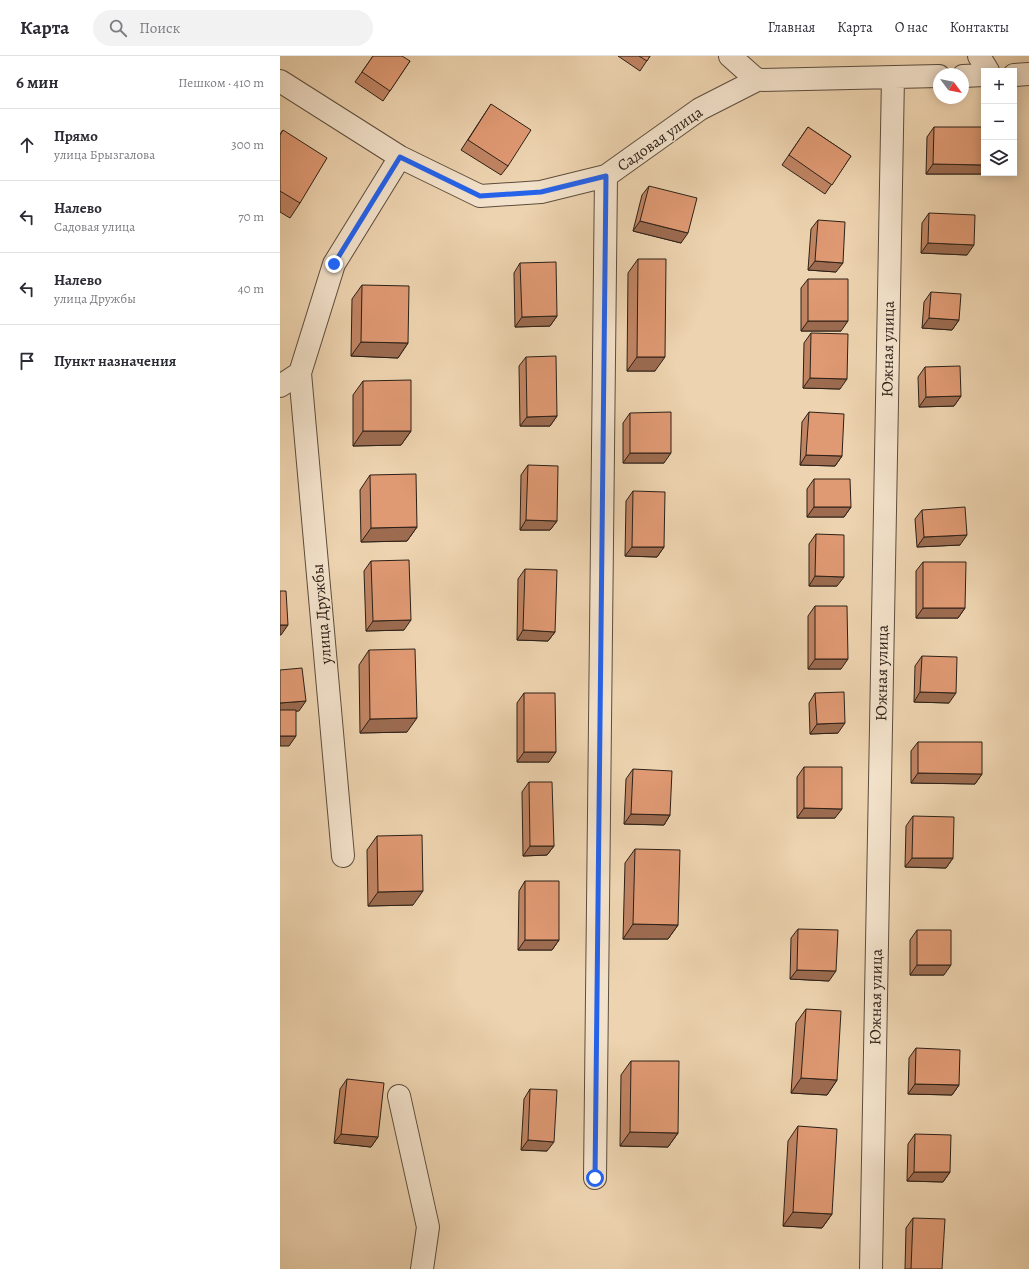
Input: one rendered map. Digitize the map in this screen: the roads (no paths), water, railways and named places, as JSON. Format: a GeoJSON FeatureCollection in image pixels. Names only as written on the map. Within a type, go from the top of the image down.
{"type":"FeatureCollection","features":[{"type":"Feature","properties":{"kind":"street"},"geometry":{"type":"LineString","coordinates":[[730,56],[756,80],[933,76]]}},
{"type":"Feature","properties":{"kind":"street"},"geometry":{"type":"LineString","coordinates":[[979,56],[986,68]]}},
{"type":"Feature","properties":{"kind":"street"},"geometry":{"type":"LineString","coordinates":[[1017,74],[1029,74]]}},
{"type":"Feature","properties":{"kind":"street"},"geometry":{"type":"LineString","coordinates":[[969,76],[981,75]]}},
{"type":"Feature","properties":{"kind":"street","name":"Южная улица"},"geometry":{"type":"LineString","coordinates":[[871,1269],[893,77]]}},
{"type":"Feature","properties":{"kind":"street","name":"Садовая улица"},"geometry":{"type":"LineString","coordinates":[[280,81],[400,157],[480,196],[541,192],[606,176],[700,110],[756,80]]}},
{"type":"Feature","properties":{"kind":"street","name":"улица Дружбы"},"geometry":{"type":"LineString","coordinates":[[343,856],[300,373],[334,264],[400,157]]}},
{"type":"Feature","properties":{"kind":"street"},"geometry":{"type":"LineString","coordinates":[[595,1178],[606,176]]}},
{"type":"Feature","properties":{"kind":"street"},"geometry":{"type":"LineString","coordinates":[[280,386],[300,373]]}},
{"type":"Feature","properties":{"kind":"street"},"geometry":{"type":"LineString","coordinates":[[399,1096],[428,1227],[422,1269]]}}]}
